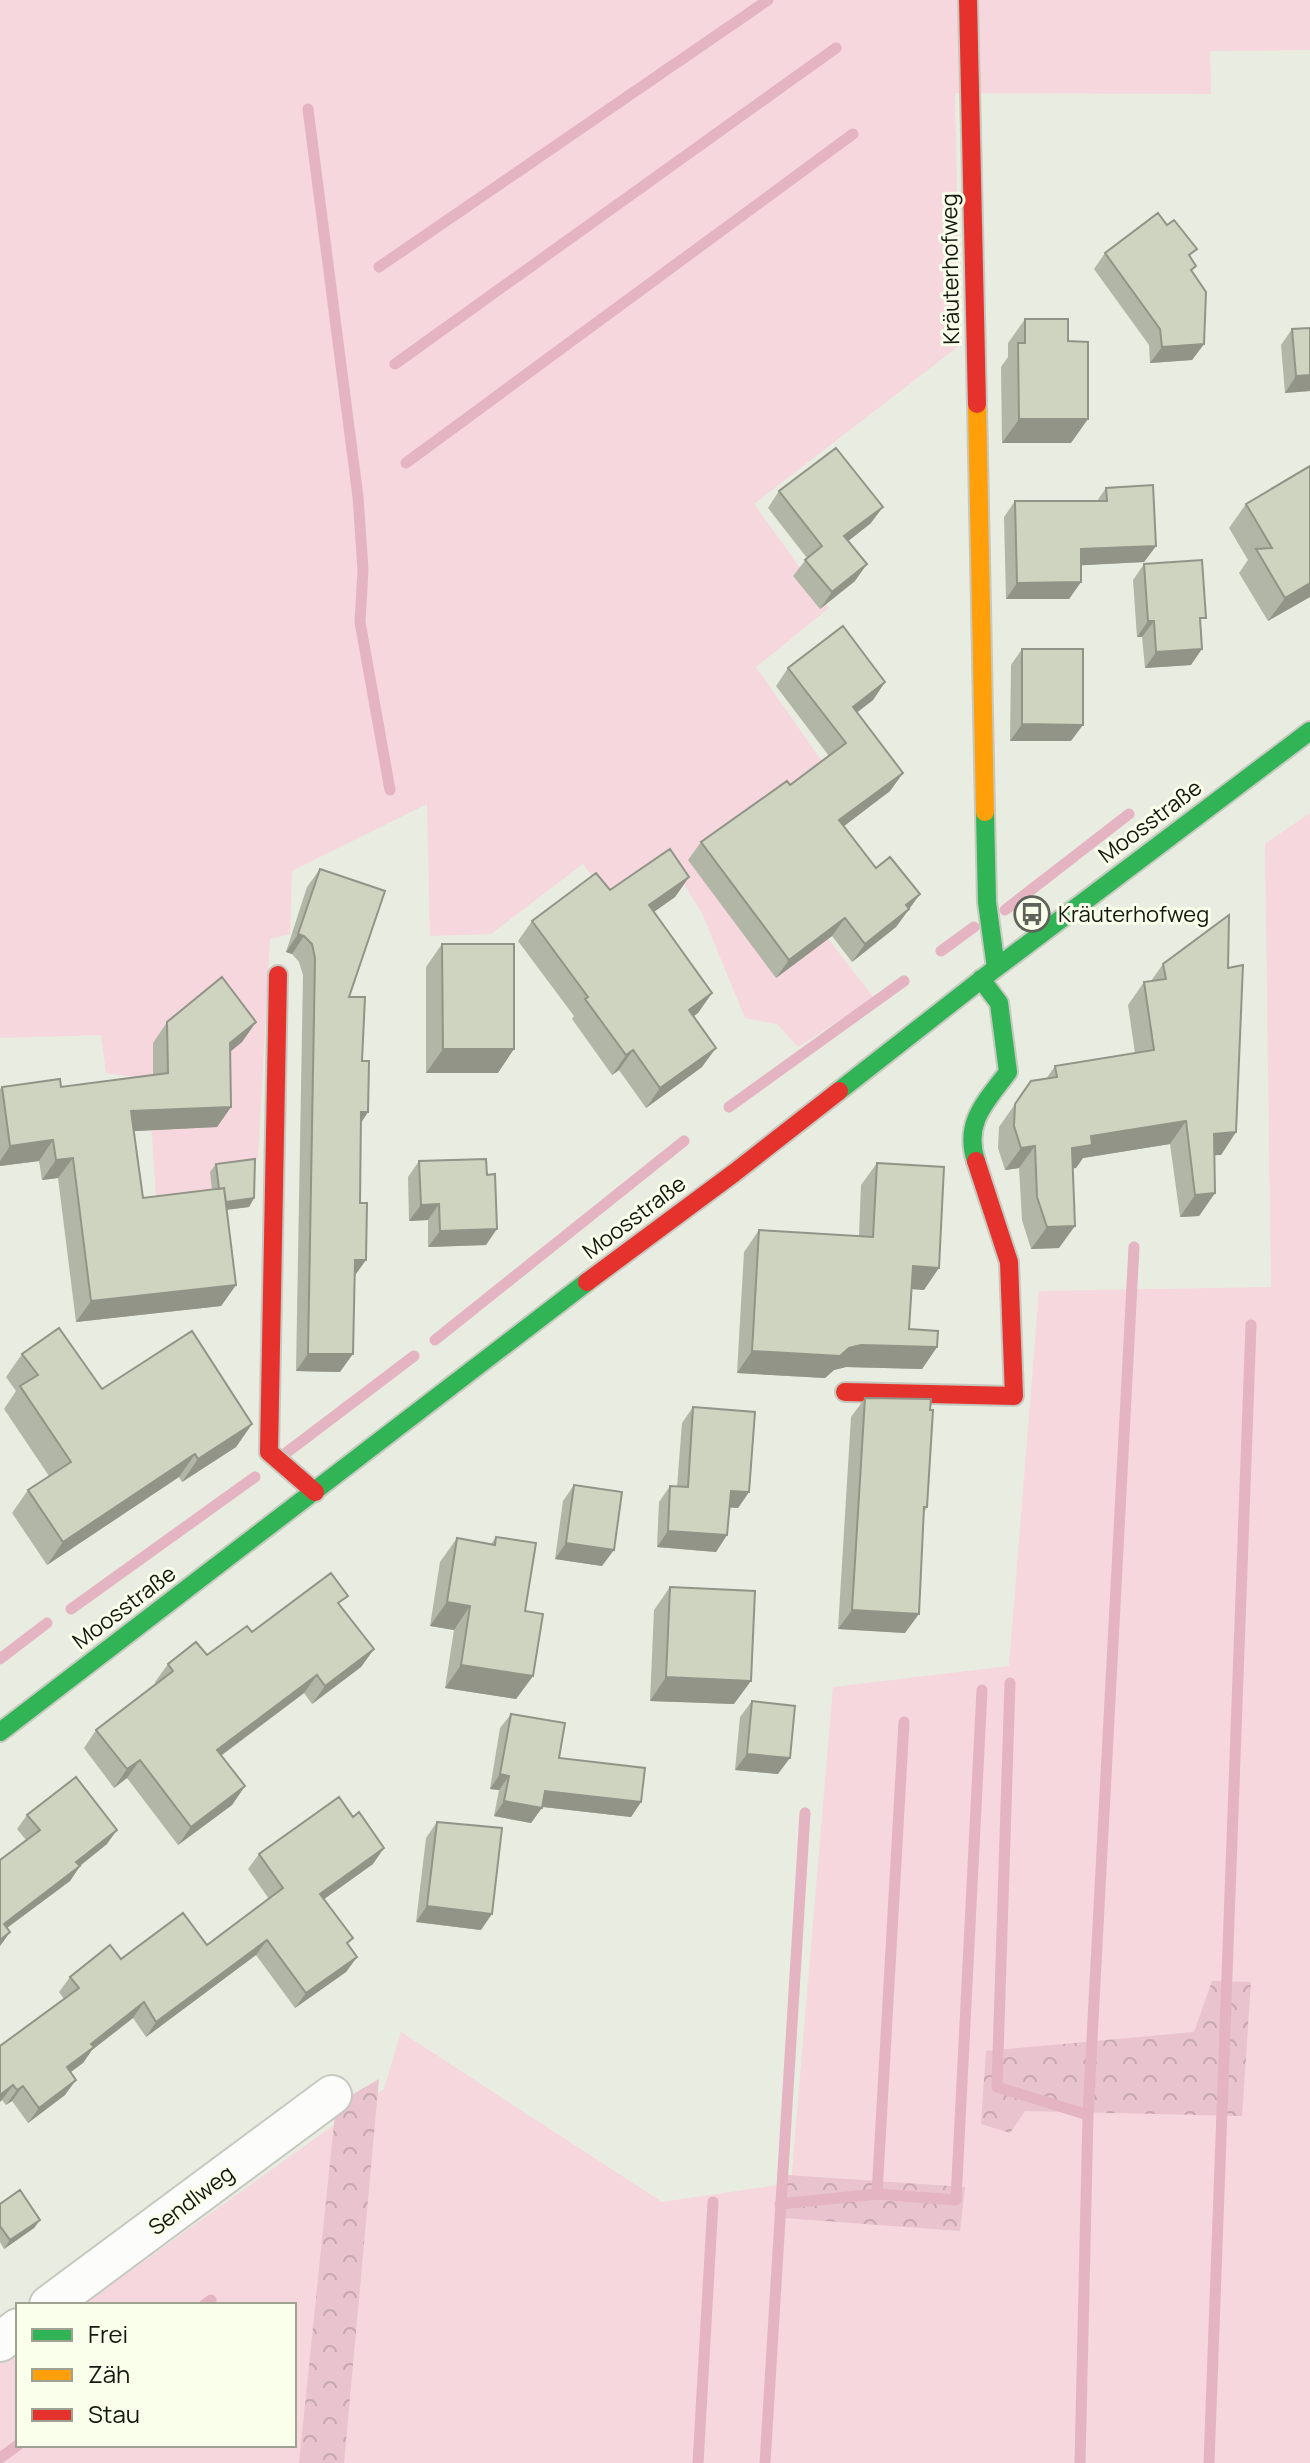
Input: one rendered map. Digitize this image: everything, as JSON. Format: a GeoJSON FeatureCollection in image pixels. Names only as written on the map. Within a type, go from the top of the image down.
{"type":"FeatureCollection","features":[{"type":"Feature","properties":{"kind":"street","name":"Kräuterhofweg"},"geometry":{"type":"LineString","coordinates":[[968,0],[989,973]]}},
{"type":"Feature","properties":{"kind":"street","name":"Moosstraße"},"geometry":{"type":"LineString","coordinates":[[0,1732],[745,1164],[989,973],[1310,731]]}},
{"type":"Feature","properties":{"kind":"street"},"geometry":{"type":"LineString","coordinates":[[845,1392],[1014,1396],[1009,1262],[973,1152],[974,1118],[1008,1072],[999,1003],[989,973]]}},
{"type":"Feature","properties":{"kind":"street"},"geometry":{"type":"LineString","coordinates":[[278,975],[269,1452],[315,1492]]}},
{"type":"Feature","properties":{"kind":"street","name":"Sendlweg"},"geometry":{"type":"LineString","coordinates":[[52,2303],[332,2095]]}},
{"type":"Feature","properties":{"kind":"street"},"geometry":{"type":"LineString","coordinates":[[0,2342],[16,2330]]}},
{"type":"Feature","properties":{"kind":"shaded area"},"geometry":{"type":"Polygon","coordinates":[[[0,0],[1310,0],[1310,50],[1210,51],[1211,94],[955,93],[960,345],[754,504],[829,608],[756,667],[823,763],[810,915],[874,998],[798,1047],[777,1024],[745,1018],[702,913],[667,857],[609,899],[583,864],[491,934],[430,936],[427,804],[292,871],[290,934],[270,939],[258,1158],[216,1196],[156,1195],[148,1079],[106,1073],[101,1035],[0,1038],[0,0]]]}},
{"type":"Feature","properties":{"kind":"shaded area"},"geometry":{"type":"Polygon","coordinates":[[[1310,813],[1310,2463],[0,2463],[0,2364],[16,2352],[16,2447],[296,2447],[296,2303],[86,2303],[384,2089],[401,2032],[662,2202],[791,2183],[833,1687],[1009,1666],[1039,1291],[1271,1287],[1265,844],[1310,813]]]}},
{"type":"Feature","properties":{"kind":"green space"},"geometry":{"type":"Polygon","coordinates":[[[1212,1981],[1251,1982],[1242,2116],[1025,2111],[1010,2133],[981,2124],[986,2051],[1194,2032],[1212,1981]]]}},
{"type":"Feature","properties":{"kind":"green space"},"geometry":{"type":"Polygon","coordinates":[[[379,2079],[344,2463],[299,2463],[336,2104],[379,2079]]]}},
{"type":"Feature","properties":{"kind":"green space"},"geometry":{"type":"Polygon","coordinates":[[[787,2175],[965,2187],[960,2231],[784,2218],[787,2175]]]}},
{"type":"Feature","properties":{"kind":"building"},"geometry":{"type":"Polygon","coordinates":[[[1158,213],[1167,225],[1174,220],[1197,249],[1189,255],[1196,266],[1191,270],[1206,292],[1204,344],[1162,347],[1160,329],[1105,253],[1158,213]]]}},
{"type":"Feature","properties":{"kind":"building"},"geometry":{"type":"Polygon","coordinates":[[[1025,319],[1068,319],[1068,341],[1088,342],[1088,419],[1019,419],[1018,343],[1025,343],[1025,319]]]}},
{"type":"Feature","properties":{"kind":"building"},"geometry":{"type":"Polygon","coordinates":[[[1310,328],[1310,375],[1296,376],[1292,329],[1310,328]]]}},
{"type":"Feature","properties":{"kind":"building"},"geometry":{"type":"Polygon","coordinates":[[[836,448],[883,507],[844,536],[867,564],[832,592],[805,560],[822,546],[779,491],[836,448]]]}},
{"type":"Feature","properties":{"kind":"building"},"geometry":{"type":"Polygon","coordinates":[[[1310,466],[1310,583],[1285,598],[1256,549],[1272,548],[1246,504],[1310,466]]]}},
{"type":"Feature","properties":{"kind":"building"},"geometry":{"type":"Polygon","coordinates":[[[1153,485],[1156,546],[1081,549],[1081,582],[1017,583],[1015,501],[1107,501],[1106,488],[1153,485]]]}},
{"type":"Feature","properties":{"kind":"building"},"geometry":{"type":"Polygon","coordinates":[[[1202,560],[1206,618],[1200,618],[1202,649],[1156,652],[1154,621],[1148,621],[1144,564],[1202,560]]]}},
{"type":"Feature","properties":{"kind":"building"},"geometry":{"type":"Polygon","coordinates":[[[843,626],[885,682],[853,707],[903,773],[839,820],[876,868],[890,857],[920,894],[906,905],[909,909],[865,944],[845,918],[789,960],[701,842],[787,781],[790,785],[846,743],[788,668],[843,626]]]}},
{"type":"Feature","properties":{"kind":"building"},"geometry":{"type":"Polygon","coordinates":[[[1022,649],[1083,649],[1083,725],[1022,724],[1022,649]]]}},
{"type":"Feature","properties":{"kind":"building"},"geometry":{"type":"Polygon","coordinates":[[[670,849],[689,877],[649,905],[712,993],[689,1010],[716,1048],[660,1088],[633,1050],[626,1055],[532,921],[596,873],[610,890],[670,849]]]}},
{"type":"Feature","properties":{"kind":"building"},"geometry":{"type":"Polygon","coordinates":[[[320,869],[385,891],[349,997],[365,997],[362,1061],[369,1061],[368,1112],[361,1112],[360,1203],[367,1203],[366,1260],[355,1260],[353,1354],[308,1354],[315,958],[312,944],[298,934],[320,869]]]}},
{"type":"Feature","properties":{"kind":"building"},"geometry":{"type":"Polygon","coordinates":[[[1229,915],[1228,968],[1243,965],[1236,1132],[1214,1134],[1215,1193],[1195,1195],[1186,1121],[1091,1136],[1092,1145],[1072,1148],[1075,1226],[1047,1227],[1037,1197],[1035,1146],[1021,1148],[1014,1126],[1015,1104],[1031,1081],[1057,1077],[1055,1066],[1154,1050],[1144,982],[1166,979],[1163,964],[1229,915]]]}},
{"type":"Feature","properties":{"kind":"building"},"geometry":{"type":"Polygon","coordinates":[[[442,944],[514,944],[514,1049],[443,1049],[442,944]]]}},
{"type":"Feature","properties":{"kind":"building"},"geometry":{"type":"Polygon","coordinates":[[[222,977],[256,1022],[230,1043],[231,1107],[131,1111],[143,1198],[224,1188],[236,1285],[91,1301],[73,1158],[56,1160],[53,1140],[10,1146],[2,1087],[60,1079],[61,1087],[168,1073],[167,1022],[222,977]]]}},
{"type":"Feature","properties":{"kind":"building"},"geometry":{"type":"Polygon","coordinates":[[[255,1159],[254,1198],[226,1202],[224,1188],[219,1189],[216,1164],[255,1159]]]}},
{"type":"Feature","properties":{"kind":"building"},"geometry":{"type":"Polygon","coordinates":[[[486,1159],[487,1175],[495,1174],[497,1229],[440,1231],[439,1204],[421,1205],[419,1161],[486,1159]]]}},
{"type":"Feature","properties":{"kind":"building"},"geometry":{"type":"Polygon","coordinates":[[[877,1163],[944,1167],[939,1268],[913,1266],[909,1329],[938,1331],[937,1347],[861,1345],[849,1348],[840,1356],[752,1351],[759,1230],[873,1237],[877,1163]]]}},
{"type":"Feature","properties":{"kind":"building"},"geometry":{"type":"Polygon","coordinates":[[[59,1328],[102,1389],[192,1331],[252,1424],[198,1459],[195,1454],[63,1542],[28,1490],[71,1462],[20,1386],[38,1375],[22,1354],[59,1328]]]}},
{"type":"Feature","properties":{"kind":"building"},"geometry":{"type":"Polygon","coordinates":[[[865,1398],[931,1399],[930,1410],[933,1410],[919,1614],[852,1610],[865,1398]]]}},
{"type":"Feature","properties":{"kind":"building"},"geometry":{"type":"Polygon","coordinates":[[[693,1407],[755,1412],[749,1492],[731,1491],[727,1535],[668,1531],[670,1486],[688,1487],[693,1407]]]}},
{"type":"Feature","properties":{"kind":"building"},"geometry":{"type":"Polygon","coordinates":[[[574,1485],[622,1492],[614,1550],[566,1543],[574,1485]]]}},
{"type":"Feature","properties":{"kind":"building"},"geometry":{"type":"Polygon","coordinates":[[[496,1537],[536,1543],[525,1611],[543,1614],[533,1676],[461,1665],[470,1606],[447,1602],[457,1538],[495,1545],[496,1537]]]}},
{"type":"Feature","properties":{"kind":"building"},"geometry":{"type":"Polygon","coordinates":[[[331,1573],[348,1596],[338,1603],[374,1649],[325,1686],[317,1675],[217,1750],[245,1786],[191,1827],[140,1760],[127,1769],[96,1730],[173,1671],[168,1664],[196,1642],[207,1655],[247,1626],[252,1632],[331,1573]]]}},
{"type":"Feature","properties":{"kind":"building"},"geometry":{"type":"Polygon","coordinates":[[[670,1587],[755,1591],[751,1681],[666,1677],[670,1587]]]}},
{"type":"Feature","properties":{"kind":"building"},"geometry":{"type":"Polygon","coordinates":[[[752,1701],[795,1706],[790,1758],[747,1754],[752,1701]]]}},
{"type":"Feature","properties":{"kind":"building"},"geometry":{"type":"Polygon","coordinates":[[[511,1714],[565,1723],[559,1758],[645,1768],[641,1802],[545,1791],[542,1808],[504,1801],[509,1776],[500,1774],[511,1714]]]}},
{"type":"Feature","properties":{"kind":"building"},"geometry":{"type":"Polygon","coordinates":[[[76,1777],[117,1830],[76,1862],[80,1866],[4,1924],[10,1932],[0,1940],[0,1860],[40,1830],[27,1815],[76,1777]]]}},
{"type":"Feature","properties":{"kind":"building"},"geometry":{"type":"Polygon","coordinates":[[[339,1797],[353,1817],[359,1812],[384,1848],[320,1894],[353,1938],[347,1943],[357,1957],[306,1993],[267,1940],[156,2022],[144,2002],[67,2067],[76,2080],[39,2108],[23,2086],[17,2090],[13,2085],[0,2095],[0,2046],[79,1988],[70,1977],[110,1945],[121,1959],[183,1913],[207,1945],[283,1888],[259,1854],[339,1797]]]}},
{"type":"Feature","properties":{"kind":"building"},"geometry":{"type":"Polygon","coordinates":[[[437,1822],[502,1828],[492,1914],[427,1906],[437,1822]]]}},
{"type":"Feature","properties":{"kind":"building"},"geometry":{"type":"Polygon","coordinates":[[[20,2190],[40,2220],[10,2240],[0,2226],[0,2204],[20,2190]]]}},
{"type":"Feature","properties":{"kind":"waterway"},"geometry":{"type":"LineString","coordinates":[[379,267],[768,0]]}},
{"type":"Feature","properties":{"kind":"waterway"},"geometry":{"type":"LineString","coordinates":[[395,364],[836,48]]}},
{"type":"Feature","properties":{"kind":"waterway"},"geometry":{"type":"LineString","coordinates":[[308,109],[358,497],[363,570],[360,622],[390,790]]}},
{"type":"Feature","properties":{"kind":"waterway"},"geometry":{"type":"LineString","coordinates":[[406,463],[853,134]]}},
{"type":"Feature","properties":{"kind":"waterway"},"geometry":{"type":"LineString","coordinates":[[1005,910],[1129,814]]}},
{"type":"Feature","properties":{"kind":"waterway"},"geometry":{"type":"LineString","coordinates":[[941,951],[974,927]]}},
{"type":"Feature","properties":{"kind":"waterway"},"geometry":{"type":"LineString","coordinates":[[729,1107],[904,981]]}},
{"type":"Feature","properties":{"kind":"waterway"},"geometry":{"type":"LineString","coordinates":[[435,1340],[684,1141]]}},
{"type":"Feature","properties":{"kind":"waterway"},"geometry":{"type":"LineString","coordinates":[[1080,2463],[1088,2115],[1134,1247]]}},
{"type":"Feature","properties":{"kind":"waterway"},"geometry":{"type":"LineString","coordinates":[[1209,2463],[1251,1325]]}},
{"type":"Feature","properties":{"kind":"waterway"},"geometry":{"type":"LineString","coordinates":[[286,1453],[414,1356]]}},
{"type":"Feature","properties":{"kind":"waterway"},"geometry":{"type":"LineString","coordinates":[[71,1609],[255,1477]]}},
{"type":"Feature","properties":{"kind":"waterway"},"geometry":{"type":"LineString","coordinates":[[0,1659],[47,1623]]}},
{"type":"Feature","properties":{"kind":"waterway"},"geometry":{"type":"LineString","coordinates":[[1010,1683],[997,2087],[1088,2115]]}},
{"type":"Feature","properties":{"kind":"waterway"},"geometry":{"type":"LineString","coordinates":[[877,2194],[956,2200],[982,1690]]}},
{"type":"Feature","properties":{"kind":"waterway"},"geometry":{"type":"LineString","coordinates":[[780,2204],[877,2194],[904,1722]]}},
{"type":"Feature","properties":{"kind":"waterway"},"geometry":{"type":"LineString","coordinates":[[765,2463],[805,1813]]}},
{"type":"Feature","properties":{"kind":"waterway"},"geometry":{"type":"LineString","coordinates":[[698,2463],[713,2202]]}},
{"type":"Feature","properties":{"kind":"waterway"},"geometry":{"type":"LineString","coordinates":[[207,2303],[211,2300]]}},
{"type":"Feature","properties":{"kind":"waterway"},"geometry":{"type":"LineString","coordinates":[[0,2458],[16,2446]]}},
{"type":"Feature","properties":{"kind":"traffic: fast"},"geometry":{"type":"LineString","coordinates":[[839,1091],[1310,731]]}},
{"type":"Feature","properties":{"kind":"traffic: fast"},"geometry":{"type":"LineString","coordinates":[[985,812],[987,902],[996,968]]}},
{"type":"Feature","properties":{"kind":"traffic: fast"},"geometry":{"type":"LineString","coordinates":[[976,1161],[973,1147],[975,1123],[985,1103],[1008,1072],[999,1003],[981,979]]}},
{"type":"Feature","properties":{"kind":"traffic: fast"},"geometry":{"type":"LineString","coordinates":[[0,1732],[587,1282]]}},
{"type":"Feature","properties":{"kind":"traffic: slow"},"geometry":{"type":"LineString","coordinates":[[977,404],[985,812]]}},
{"type":"Feature","properties":{"kind":"traffic: jam"},"geometry":{"type":"LineString","coordinates":[[968,0],[977,404]]}},
{"type":"Feature","properties":{"kind":"traffic: jam"},"geometry":{"type":"LineString","coordinates":[[278,975],[269,1452],[315,1492]]}},
{"type":"Feature","properties":{"kind":"traffic: jam"},"geometry":{"type":"LineString","coordinates":[[587,1282],[839,1091]]}},
{"type":"Feature","properties":{"kind":"traffic: jam"},"geometry":{"type":"LineString","coordinates":[[845,1392],[1014,1396],[1009,1262],[976,1161]]}},
{"type":"Feature","properties":{"kind":"place","name":"Kräuterhofweg"},"geometry":{"type":"Point","coordinates":[1032,914]}}]}
